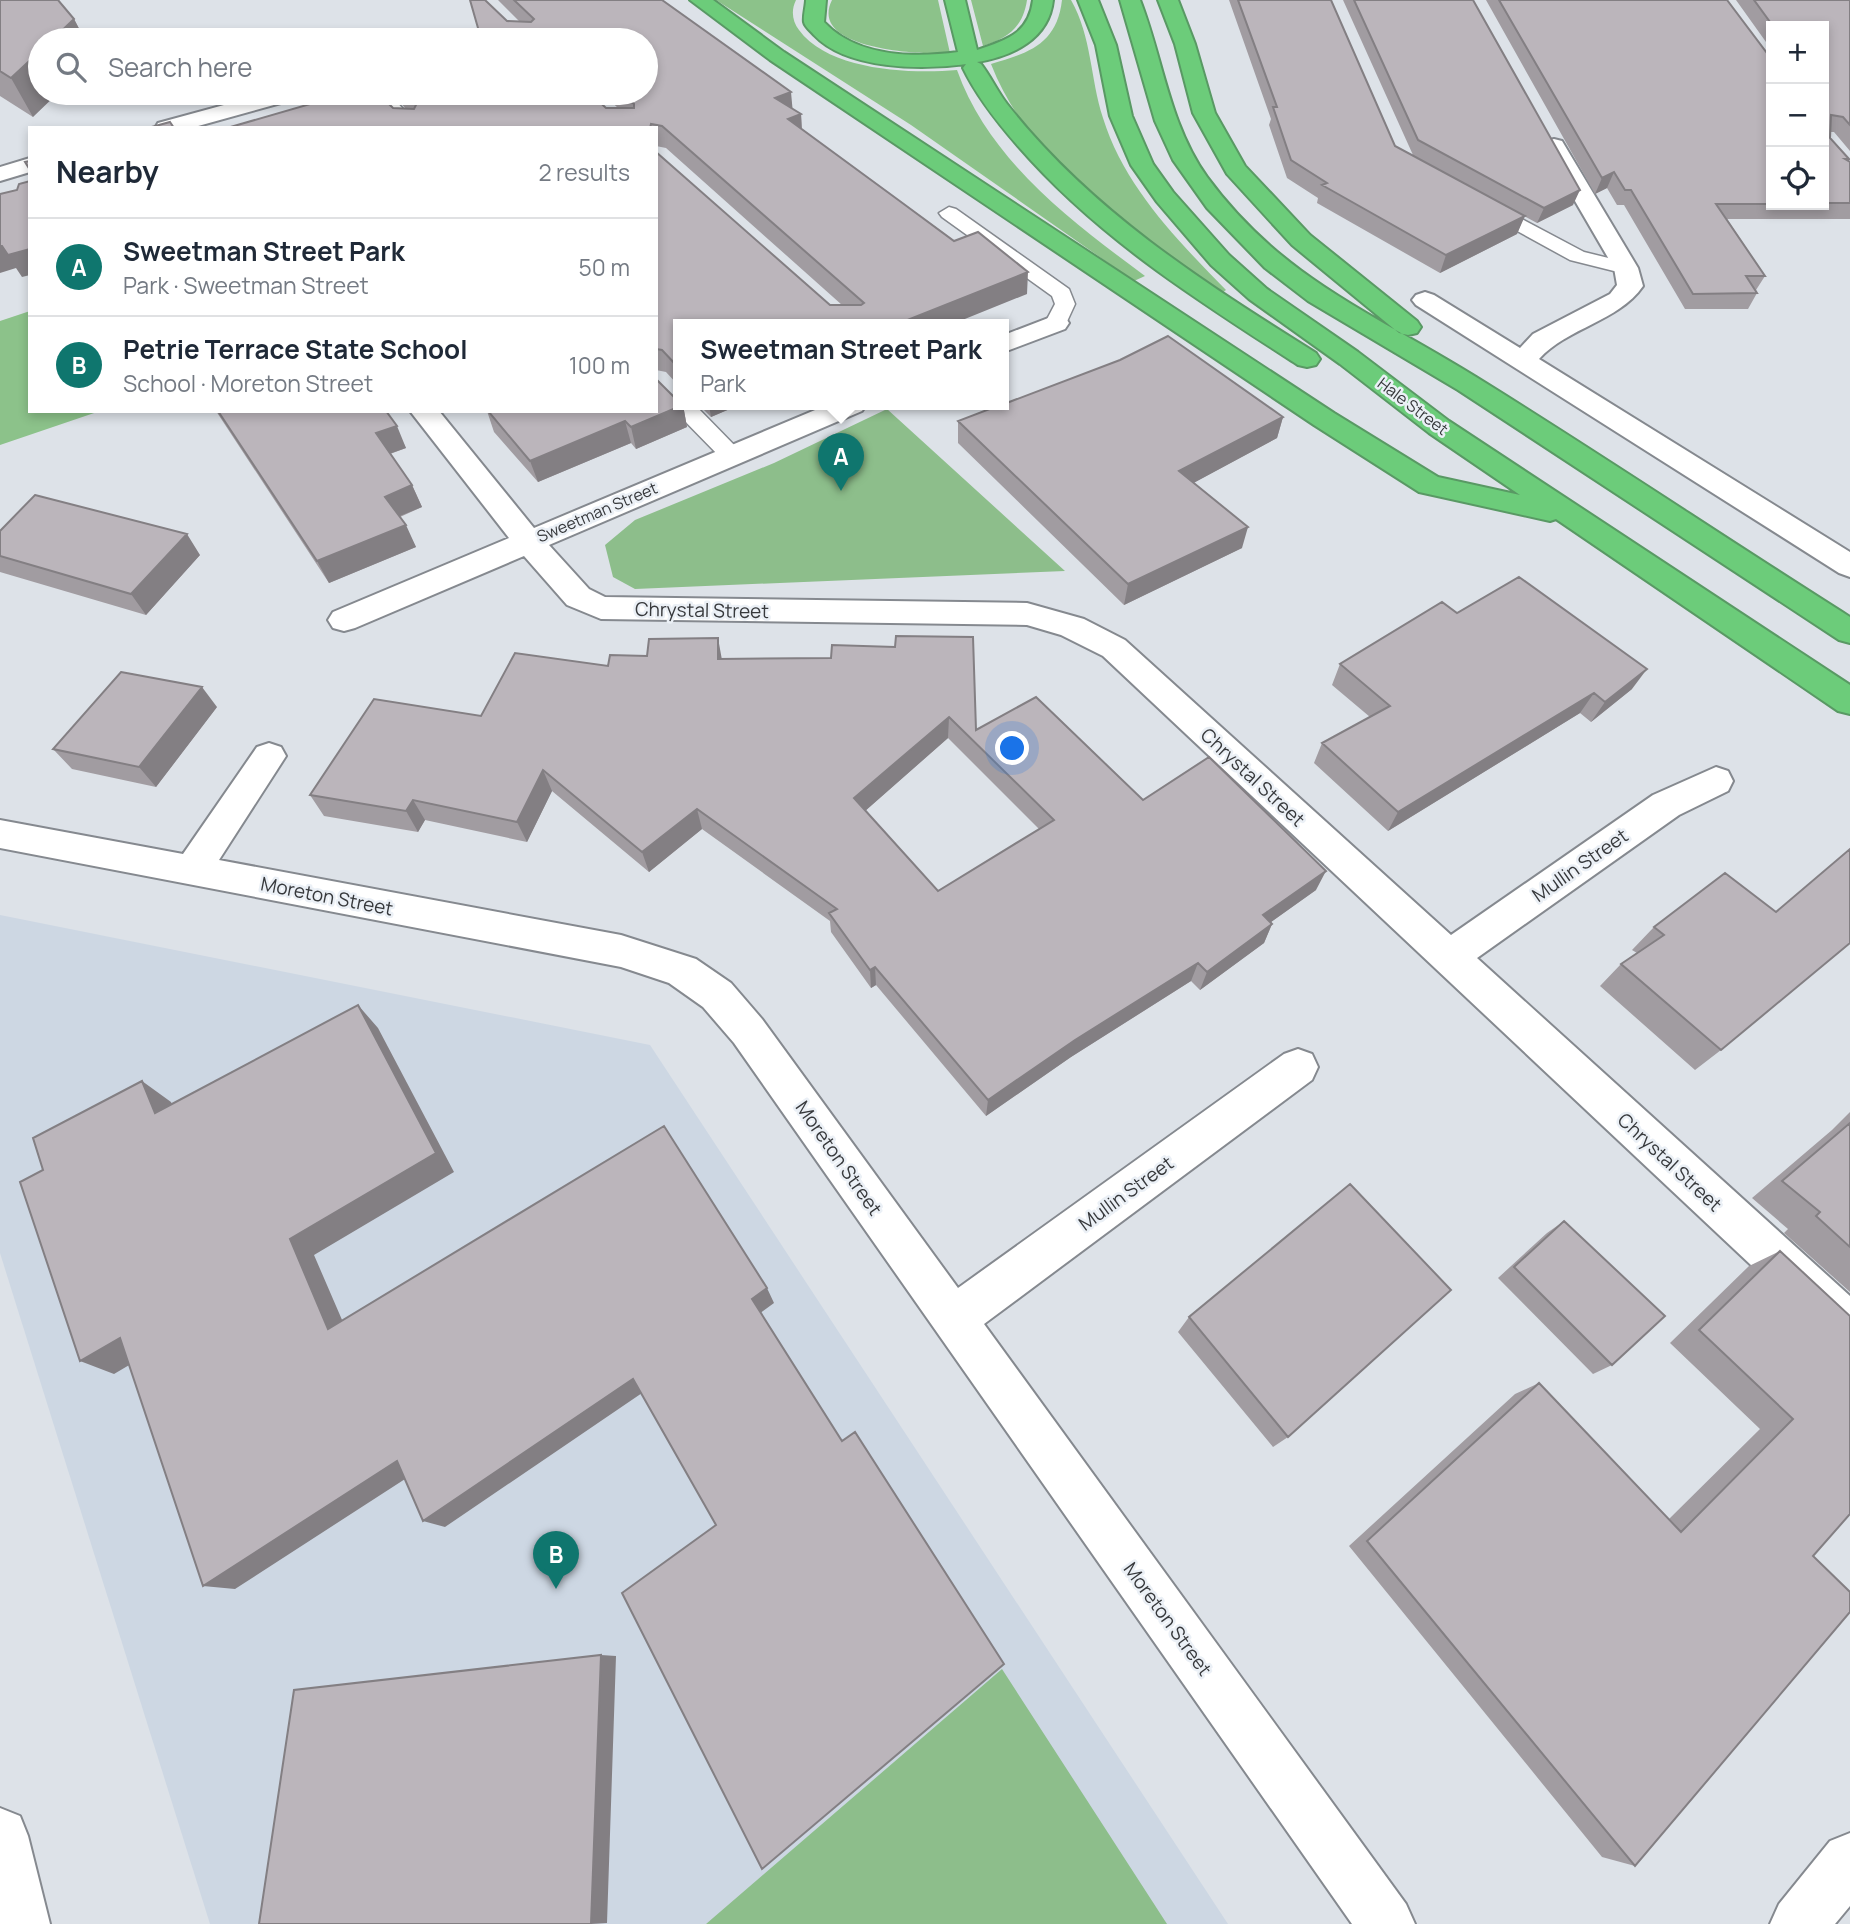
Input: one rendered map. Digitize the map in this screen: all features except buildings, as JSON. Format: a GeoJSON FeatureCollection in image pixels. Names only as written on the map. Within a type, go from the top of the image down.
{"type":"FeatureCollection","features":[{"type":"Feature","properties":{"kind":"highway"},"geometry":{"type":"LineString","coordinates":[[700,0],[892,132],[1324,419],[1429,485],[1572,516]]}},
{"type":"Feature","properties":{"kind":"highway"},"geometry":{"type":"LineString","coordinates":[[816,0],[813,15],[817,25],[835,43],[870,56],[915,62],[973,58],[1018,42],[1038,24],[1044,0]]}},
{"type":"Feature","properties":{"kind":"highway"},"geometry":{"type":"LineString","coordinates":[[955,0],[971,59],[990,97],[1030,148],[1084,203],[1202,292],[1376,403],[1439,427]]}},
{"type":"Feature","properties":{"kind":"highway"},"geometry":{"type":"LineString","coordinates":[[1168,0],[1185,44],[1204,113],[1235,169],[1301,240],[1422,338],[1453,374]]}},
{"type":"Feature","properties":{"kind":"highway"},"geometry":{"type":"LineString","coordinates":[[1132,4],[1146,44],[1154,87],[1172,137],[1184,160],[1234,222],[1295,279],[1337,309],[1453,374],[1850,632]]}},
{"type":"Feature","properties":{"kind":"highway","name":"Hale Street"},"geometry":{"type":"LineString","coordinates":[[1091,6],[1106,45],[1118,107],[1142,165],[1178,214],[1220,261],[1258,294],[1349,358],[1439,427],[1850,702]]}},
{"type":"Feature","properties":{"kind":"street"},"geometry":{"type":"LineString","coordinates":[[180,126],[201,123],[256,105]]}},
{"type":"Feature","properties":{"kind":"street"},"geometry":{"type":"LineString","coordinates":[[1522,362],[1542,340],[1626,293],[1630,277],[1539,120]]}},
{"type":"Feature","properties":{"kind":"street"},"geometry":{"type":"LineString","coordinates":[[0,174],[28,166]]}},
{"type":"Feature","properties":{"kind":"street"},"geometry":{"type":"LineString","coordinates":[[1425,300],[1850,566]]}},
{"type":"Feature","properties":{"kind":"street"},"geometry":{"type":"LineString","coordinates":[[1009,342],[1056,323]]}},
{"type":"Feature","properties":{"kind":"street","name":"Sweetman Street"},"geometry":{"type":"LineString","coordinates":[[344,620],[840,410]]}},
{"type":"Feature","properties":{"kind":"street","name":"Chrystal Street"},"geometry":{"type":"LineString","coordinates":[[426,413],[496,504],[578,597],[601,608],[1027,614],[1061,621],[1114,648],[1850,1327]]}},
{"type":"Feature","properties":{"kind":"street"},"geometry":{"type":"LineString","coordinates":[[192,870],[269,756]]}},
{"type":"Feature","properties":{"kind":"street","name":"Mullin Street"},"geometry":{"type":"LineString","coordinates":[[1448,958],[1666,805],[1716,781]]}},
{"type":"Feature","properties":{"kind":"street","name":"Moreton Street"},"geometry":{"type":"LineString","coordinates":[[0,834],[621,951],[682,971],[717,995],[748,1031],[1386,1924]]}},
{"type":"Feature","properties":{"kind":"street","name":"Mullin Street"},"geometry":{"type":"LineString","coordinates":[[953,1318],[1298,1067]]}},
{"type":"Feature","properties":{"kind":"street"},"geometry":{"type":"LineString","coordinates":[[0,1836],[22,1924]]}},
{"type":"Feature","properties":{"kind":"street"},"geometry":{"type":"LineString","coordinates":[[1799,1924],[1850,1861]]}},
{"type":"Feature","properties":{"kind":"lane"},"geometry":{"type":"LineString","coordinates":[[390,105],[410,126]]}},
{"type":"Feature","properties":{"kind":"lane"},"geometry":{"type":"LineString","coordinates":[[1472,199],[1577,256],[1626,268]]}},
{"type":"Feature","properties":{"kind":"lane"},"geometry":{"type":"LineString","coordinates":[[950,213],[1062,293],[1065,304],[1056,323]]}},
{"type":"Feature","properties":{"kind":"lane"},"geometry":{"type":"LineString","coordinates":[[687,410],[731,455]]}},
{"type":"Feature","properties":{"kind":"shaded area"},"geometry":{"type":"Polygon","coordinates":[[[0,915],[650,1045],[1228,1924],[210,1924],[0,1253],[0,915]]]}},
{"type":"Feature","properties":{"kind":"green space"},"geometry":{"type":"Polygon","coordinates":[[[716,0],[796,0],[793,15],[797,27],[813,44],[830,54],[850,62],[895,70],[957,70],[971,102],[989,132],[1011,160],[1061,210],[1145,276],[1134,281],[911,125],[716,0]]]}},
{"type":"Feature","properties":{"kind":"green space"},"geometry":{"type":"Polygon","coordinates":[[[832,0],[938,0],[950,53],[895,50],[851,39],[836,30],[829,17],[832,0]]]}},
{"type":"Feature","properties":{"kind":"green space"},"geometry":{"type":"Polygon","coordinates":[[[971,0],[1027,0],[1022,17],[1013,30],[983,46],[971,0]]]}},
{"type":"Feature","properties":{"kind":"green space"},"geometry":{"type":"Polygon","coordinates":[[[1062,0],[1071,0],[1078,14],[1103,118],[1124,167],[1171,232],[1226,290],[1222,293],[1121,222],[1089,195],[1058,166],[1031,134],[1009,100],[991,64],[1029,51],[1047,37],[1059,15],[1062,0]]]}},
{"type":"Feature","properties":{"kind":"green space"},"geometry":{"type":"Polygon","coordinates":[[[28,312],[28,413],[94,413],[0,445],[0,321],[28,312]]]}},
{"type":"Feature","properties":{"kind":"green space"},"geometry":{"type":"Polygon","coordinates":[[[888,410],[1065,571],[635,589],[613,577],[605,545],[635,520],[774,463],[888,410]]]}},
{"type":"Feature","properties":{"kind":"green space"},"geometry":{"type":"Polygon","coordinates":[[[1002,1669],[1167,1924],[706,1924],[1002,1669]]]}},
{"type":"Feature","properties":{"kind":"place","name":"Sweetman Street Park"},"geometry":{"type":"Point","coordinates":[841,491]}},
{"type":"Feature","properties":{"kind":"place","name":"Petrie Terrace State School"},"geometry":{"type":"Point","coordinates":[556,1589]}}]}
